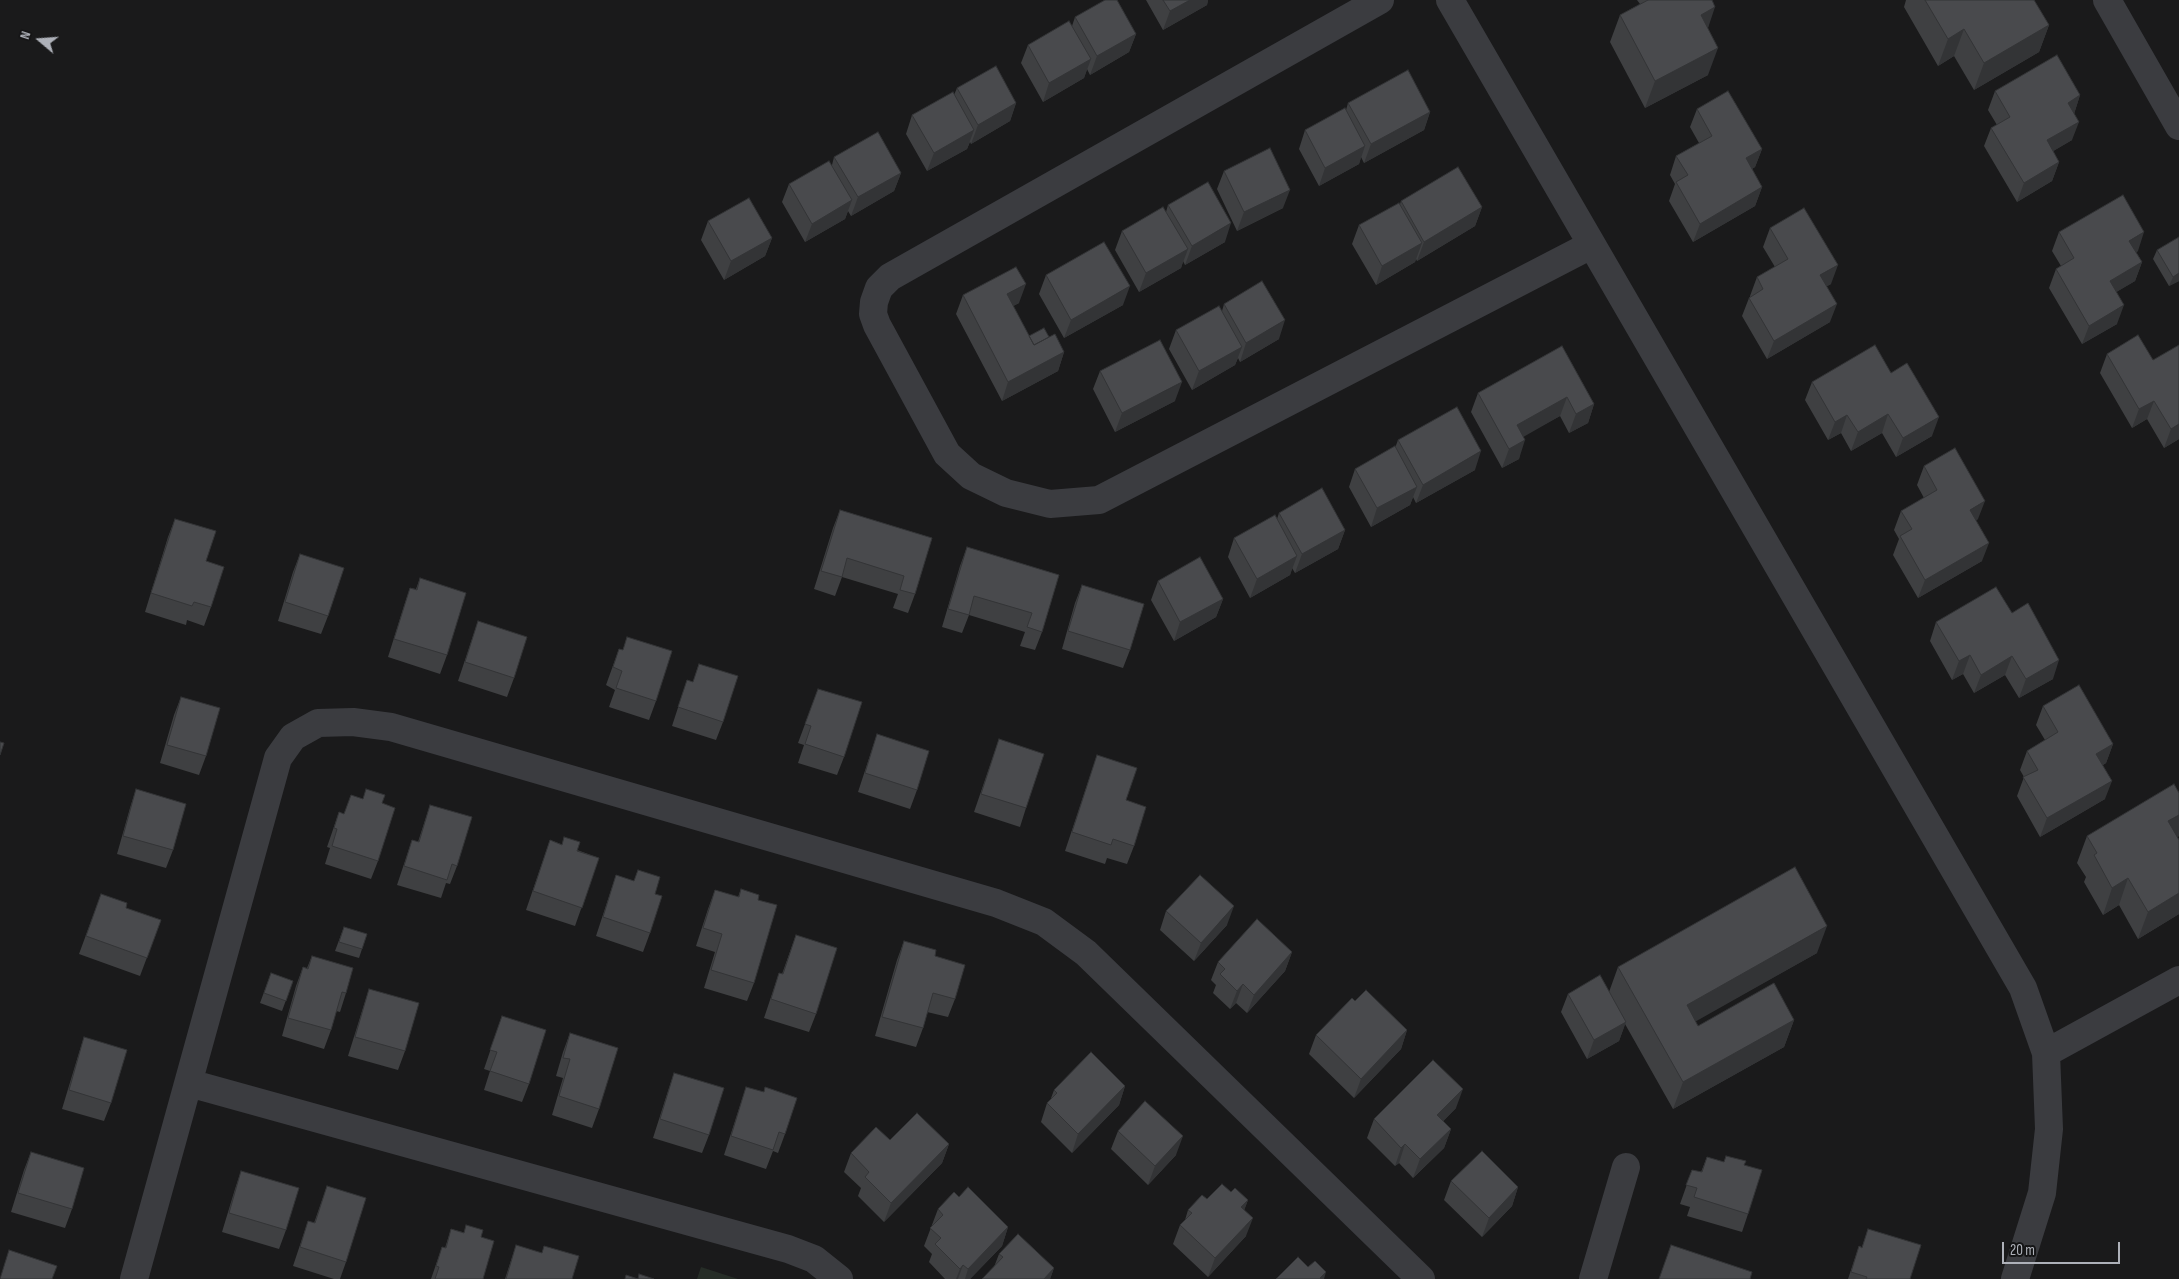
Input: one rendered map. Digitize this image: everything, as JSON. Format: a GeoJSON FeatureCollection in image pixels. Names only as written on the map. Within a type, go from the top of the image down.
{"type":"FeatureCollection","features":[{"type":"Feature","properties":{"kind":"street"},"geometry":{"type":"LineString","coordinates":[[1380,0],[890,277],[879,288],[874,302],[873,314],[877,325],[947,454],[971,476],[1006,493],[1050,504],[1099,500],[1592,245]]}},
{"type":"Feature","properties":{"kind":"street"},"geometry":{"type":"LineString","coordinates":[[1450,0],[2023,988],[2046,1053],[2049,1129],[2042,1193],[2016,1279]]}},
{"type":"Feature","properties":{"kind":"street"},"geometry":{"type":"LineString","coordinates":[[2107,0],[2179,126]]}},
{"type":"Feature","properties":{"kind":"street"},"geometry":{"type":"LineString","coordinates":[[134,1279],[278,758],[293,737],[318,724],[353,722],[391,726],[996,903],[1044,922],[1086,954],[1421,1279]]}},
{"type":"Feature","properties":{"kind":"street"},"geometry":{"type":"LineString","coordinates":[[2046,1053],[2179,980]]}},
{"type":"Feature","properties":{"kind":"street"},"geometry":{"type":"LineString","coordinates":[[189,1082],[788,1249],[814,1260],[840,1279]]}},
{"type":"Feature","properties":{"kind":"street"},"geometry":{"type":"LineString","coordinates":[[1593,1279],[1626,1167]]}},
{"type":"Feature","properties":{"kind":"shaded area"},"geometry":{"type":"Polygon","coordinates":[[[701,1267],[738,1279],[697,1279],[701,1267]]]}},
{"type":"Feature","properties":{"kind":"building"},"geometry":{"type":"Polygon","coordinates":[[[1105,0],[1117,0],[1136,34],[1097,56],[1075,17],[1105,0]]]}},
{"type":"Feature","properties":{"kind":"building"},"geometry":{"type":"Polygon","coordinates":[[[1163,0],[1190,0],[1170,11],[1163,0]]]}},
{"type":"Feature","properties":{"kind":"building"},"geometry":{"type":"Polygon","coordinates":[[[1648,0],[1712,0],[1715,7],[1701,15],[1718,48],[1655,81],[1620,15],[1648,0]]]}},
{"type":"Feature","properties":{"kind":"building"},"geometry":{"type":"Polygon","coordinates":[[[1925,0],[2034,0],[2049,25],[1984,63],[1964,29],[1948,39],[1925,0]]]}},
{"type":"Feature","properties":{"kind":"building"},"geometry":{"type":"Polygon","coordinates":[[[1069,21],[1091,59],[1049,83],[1028,45],[1069,21]]]}},
{"type":"Feature","properties":{"kind":"building"},"geometry":{"type":"Polygon","coordinates":[[[2057,55],[2080,95],[2068,103],[2079,122],[2047,140],[2059,162],[2024,183],[1991,128],[2010,117],[1995,91],[2057,55]]]}},
{"type":"Feature","properties":{"kind":"building"},"geometry":{"type":"Polygon","coordinates":[[[996,66],[1016,103],[978,125],[957,88],[996,66]]]}},
{"type":"Feature","properties":{"kind":"building"},"geometry":{"type":"Polygon","coordinates":[[[1408,70],[1430,112],[1371,144],[1348,103],[1408,70]]]}},
{"type":"Feature","properties":{"kind":"building"},"geometry":{"type":"Polygon","coordinates":[[[1728,91],[1762,149],[1746,158],[1762,187],[1700,224],[1676,182],[1688,175],[1676,156],[1712,136],[1697,109],[1728,91]]]}},
{"type":"Feature","properties":{"kind":"building"},"geometry":{"type":"Polygon","coordinates":[[[953,92],[974,130],[934,153],[912,115],[953,92]]]}},
{"type":"Feature","properties":{"kind":"building"},"geometry":{"type":"Polygon","coordinates":[[[1345,108],[1365,146],[1325,168],[1305,130],[1345,108]]]}},
{"type":"Feature","properties":{"kind":"building"},"geometry":{"type":"Polygon","coordinates":[[[878,132],[901,173],[858,197],[834,157],[878,132]]]}},
{"type":"Feature","properties":{"kind":"building"},"geometry":{"type":"Polygon","coordinates":[[[1270,148],[1290,190],[1244,212],[1224,171],[1270,148]]]}},
{"type":"Feature","properties":{"kind":"building"},"geometry":{"type":"Polygon","coordinates":[[[829,161],[852,200],[812,224],[789,184],[829,161]]]}},
{"type":"Feature","properties":{"kind":"building"},"geometry":{"type":"Polygon","coordinates":[[[1458,167],[1482,207],[1424,242],[1401,201],[1458,167]]]}},
{"type":"Feature","properties":{"kind":"building"},"geometry":{"type":"Polygon","coordinates":[[[1208,182],[1231,223],[1192,246],[1168,205],[1208,182]]]}},
{"type":"Feature","properties":{"kind":"building"},"geometry":{"type":"Polygon","coordinates":[[[2123,195],[2144,232],[2129,241],[2142,262],[2110,281],[2124,305],[2089,326],[2056,269],[2074,258],[2059,232],[2123,195]]]}},
{"type":"Feature","properties":{"kind":"building"},"geometry":{"type":"Polygon","coordinates":[[[749,198],[772,238],[731,261],[708,221],[749,198]]]}},
{"type":"Feature","properties":{"kind":"building"},"geometry":{"type":"Polygon","coordinates":[[[1399,203],[1422,243],[1382,266],[1359,225],[1399,203]]]}},
{"type":"Feature","properties":{"kind":"building"},"geometry":{"type":"Polygon","coordinates":[[[1163,207],[1188,249],[1146,273],[1122,231],[1163,207]]]}},
{"type":"Feature","properties":{"kind":"building"},"geometry":{"type":"Polygon","coordinates":[[[1804,208],[1838,265],[1820,275],[1837,304],[1774,341],[1749,298],[1763,289],[1757,277],[1788,259],[1770,228],[1804,208]]]}},
{"type":"Feature","properties":{"kind":"building"},"geometry":{"type":"Polygon","coordinates":[[[2179,237],[2179,273],[2173,277],[2157,250],[2179,237]]]}},
{"type":"Feature","properties":{"kind":"building"},"geometry":{"type":"Polygon","coordinates":[[[1104,242],[1130,286],[1071,320],[1046,275],[1104,242]]]}},
{"type":"Feature","properties":{"kind":"building"},"geometry":{"type":"Polygon","coordinates":[[[1016,267],[1026,284],[1007,294],[1034,345],[1055,334],[1064,352],[1008,382],[963,295],[1016,267]]]}},
{"type":"Feature","properties":{"kind":"building"},"geometry":{"type":"Polygon","coordinates":[[[1262,281],[1285,320],[1246,343],[1224,304],[1262,281]]]}},
{"type":"Feature","properties":{"kind":"building"},"geometry":{"type":"Polygon","coordinates":[[[1219,306],[1242,347],[1199,371],[1176,330],[1219,306]]]}},
{"type":"Feature","properties":{"kind":"building"},"geometry":{"type":"Polygon","coordinates":[[[1044,328],[1049,337],[1034,345],[1029,336],[1044,328]]]}},
{"type":"Feature","properties":{"kind":"building"},"geometry":{"type":"Polygon","coordinates":[[[2138,335],[2153,360],[2179,345],[2179,424],[2171,429],[2154,401],[2139,409],[2107,354],[2138,335]]]}},
{"type":"Feature","properties":{"kind":"building"},"geometry":{"type":"Polygon","coordinates":[[[1160,340],[1182,382],[1122,413],[1100,371],[1160,340]]]}},
{"type":"Feature","properties":{"kind":"building"},"geometry":{"type":"Polygon","coordinates":[[[1875,345],[1891,373],[1907,363],[1939,417],[1903,438],[1888,414],[1858,432],[1847,415],[1835,422],[1812,382],[1875,345]]]}},
{"type":"Feature","properties":{"kind":"building"},"geometry":{"type":"Polygon","coordinates":[[[1562,346],[1594,404],[1576,414],[1567,397],[1517,425],[1525,440],[1509,449],[1478,393],[1562,346]]]}},
{"type":"Feature","properties":{"kind":"building"},"geometry":{"type":"Polygon","coordinates":[[[1457,407],[1481,451],[1423,485],[1398,440],[1457,407]]]}},
{"type":"Feature","properties":{"kind":"building"},"geometry":{"type":"Polygon","coordinates":[[[1395,446],[1417,487],[1377,508],[1355,469],[1395,446]]]}},
{"type":"Feature","properties":{"kind":"building"},"geometry":{"type":"Polygon","coordinates":[[[1955,448],[1985,501],[1970,510],[1989,543],[1925,580],[1900,536],[1912,529],[1901,511],[1937,490],[1924,466],[1955,448]]]}},
{"type":"Feature","properties":{"kind":"building"},"geometry":{"type":"Polygon","coordinates":[[[1322,488],[1345,530],[1302,554],[1279,513],[1322,488]]]}},
{"type":"Feature","properties":{"kind":"building"},"geometry":{"type":"Polygon","coordinates":[[[840,510],[932,538],[915,594],[900,590],[904,576],[847,558],[842,577],[821,571],[840,510]]]}},
{"type":"Feature","properties":{"kind":"building"},"geometry":{"type":"Polygon","coordinates":[[[1275,515],[1297,556],[1257,579],[1234,538],[1275,515]]]}},
{"type":"Feature","properties":{"kind":"building"},"geometry":{"type":"Polygon","coordinates":[[[175,519],[216,531],[206,561],[224,567],[211,607],[194,602],[192,606],[151,593],[175,519]]]}},
{"type":"Feature","properties":{"kind":"building"},"geometry":{"type":"Polygon","coordinates":[[[967,547],[1059,575],[1042,632],[1027,627],[1032,613],[974,596],[969,615],[948,609],[967,547]]]}},
{"type":"Feature","properties":{"kind":"building"},"geometry":{"type":"Polygon","coordinates":[[[300,554],[344,568],[328,616],[285,602],[300,554]]]}},
{"type":"Feature","properties":{"kind":"building"},"geometry":{"type":"Polygon","coordinates":[[[1200,557],[1223,599],[1180,622],[1158,581],[1200,557]]]}},
{"type":"Feature","properties":{"kind":"building"},"geometry":{"type":"Polygon","coordinates":[[[420,578],[466,593],[447,655],[394,639],[410,588],[417,590],[420,578]]]}},
{"type":"Feature","properties":{"kind":"building"},"geometry":{"type":"Polygon","coordinates":[[[1082,585],[1144,604],[1130,650],[1068,631],[1082,585]]]}},
{"type":"Feature","properties":{"kind":"building"},"geometry":{"type":"Polygon","coordinates":[[[1996,587],[2012,613],[2028,603],[2059,660],[2026,679],[2012,656],[1981,675],[1970,655],[1959,661],[1936,622],[1996,587]]]}},
{"type":"Feature","properties":{"kind":"building"},"geometry":{"type":"Polygon","coordinates":[[[478,621],[527,637],[514,678],[465,662],[478,621]]]}},
{"type":"Feature","properties":{"kind":"building"},"geometry":{"type":"Polygon","coordinates":[[[627,637],[672,651],[656,701],[616,688],[622,671],[613,667],[619,649],[623,650],[627,637]]]}},
{"type":"Feature","properties":{"kind":"building"},"geometry":{"type":"Polygon","coordinates":[[[699,664],[738,676],[723,722],[678,707],[687,680],[693,682],[699,664]]]}},
{"type":"Feature","properties":{"kind":"building"},"geometry":{"type":"Polygon","coordinates":[[[2079,685],[2113,744],[2096,754],[2112,781],[2047,818],[2023,777],[2038,770],[2027,751],[2058,732],[2043,706],[2079,685]]]}},
{"type":"Feature","properties":{"kind":"building"},"geometry":{"type":"Polygon","coordinates":[[[818,689],[862,702],[844,757],[805,744],[811,726],[805,724],[818,689]]]}},
{"type":"Feature","properties":{"kind":"building"},"geometry":{"type":"Polygon","coordinates":[[[181,697],[220,708],[206,756],[167,745],[181,697]]]}},
{"type":"Feature","properties":{"kind":"building"},"geometry":{"type":"Polygon","coordinates":[[[877,734],[929,751],[917,790],[865,773],[877,734]]]}},
{"type":"Feature","properties":{"kind":"building"},"geometry":{"type":"Polygon","coordinates":[[[999,739],[1044,754],[1026,808],[981,794],[999,739]]]}},
{"type":"Feature","properties":{"kind":"building"},"geometry":{"type":"Polygon","coordinates":[[[0,742],[4,743],[0,755],[0,742]]]}},
{"type":"Feature","properties":{"kind":"building"},"geometry":{"type":"Polygon","coordinates":[[[1097,755],[1137,768],[1126,800],[1146,807],[1134,846],[1113,839],[1111,845],[1072,832],[1097,755]]]}},
{"type":"Feature","properties":{"kind":"building"},"geometry":{"type":"Polygon","coordinates":[[[2174,784],[2179,793],[2179,815],[2168,821],[2179,840],[2179,893],[2148,912],[2128,878],[2112,888],[2094,855],[2097,853],[2087,836],[2174,784]]]}},
{"type":"Feature","properties":{"kind":"building"},"geometry":{"type":"Polygon","coordinates":[[[136,789],[186,804],[173,850],[123,836],[136,789]]]}},
{"type":"Feature","properties":{"kind":"building"},"geometry":{"type":"Polygon","coordinates":[[[366,789],[385,795],[382,803],[395,808],[378,861],[332,846],[337,829],[334,828],[339,812],[344,814],[351,795],[363,799],[366,789]]]}},
{"type":"Feature","properties":{"kind":"building"},"geometry":{"type":"Polygon","coordinates":[[[430,805],[472,817],[457,866],[452,864],[447,880],[404,866],[412,840],[419,842],[430,805]]]}},
{"type":"Feature","properties":{"kind":"building"},"geometry":{"type":"Polygon","coordinates":[[[564,837],[580,842],[577,851],[599,858],[582,908],[533,891],[550,840],[562,845],[564,837]]]}},
{"type":"Feature","properties":{"kind":"building"},"geometry":{"type":"Polygon","coordinates":[[[1795,867],[1827,926],[1687,1005],[1698,1026],[1774,983],[1794,1020],[1683,1082],[1618,967],[1795,867]]]}},
{"type":"Feature","properties":{"kind":"building"},"geometry":{"type":"Polygon","coordinates":[[[638,870],[660,877],[655,894],[662,896],[650,933],[603,917],[616,875],[634,881],[638,870]]]}},
{"type":"Feature","properties":{"kind":"building"},"geometry":{"type":"Polygon","coordinates":[[[1200,875],[1234,906],[1201,943],[1166,911],[1200,875]]]}},
{"type":"Feature","properties":{"kind":"building"},"geometry":{"type":"Polygon","coordinates":[[[741,889],[759,895],[758,900],[777,905],[754,983],[711,970],[722,934],[703,928],[715,890],[739,897],[741,889]]]}},
{"type":"Feature","properties":{"kind":"building"},"geometry":{"type":"Polygon","coordinates":[[[101,894],[127,903],[126,908],[161,920],[147,958],[86,936],[101,894]]]}},
{"type":"Feature","properties":{"kind":"building"},"geometry":{"type":"Polygon","coordinates":[[[1257,919],[1292,952],[1254,995],[1243,984],[1237,991],[1220,974],[1225,969],[1218,962],[1257,919]]]}},
{"type":"Feature","properties":{"kind":"building"},"geometry":{"type":"Polygon","coordinates":[[[344,927],[367,934],[362,949],[339,942],[344,927]]]}},
{"type":"Feature","properties":{"kind":"building"},"geometry":{"type":"Polygon","coordinates":[[[796,935],[837,948],[816,1014],[771,999],[779,973],[783,974],[796,935]]]}},
{"type":"Feature","properties":{"kind":"building"},"geometry":{"type":"Polygon","coordinates":[[[904,941],[936,950],[935,956],[965,965],[955,999],[933,993],[923,1028],[882,1017],[904,941]]]}},
{"type":"Feature","properties":{"kind":"building"},"geometry":{"type":"Polygon","coordinates":[[[312,956],[353,968],[346,993],[342,992],[331,1030],[288,1018],[303,967],[308,969],[312,956]]]}},
{"type":"Feature","properties":{"kind":"building"},"geometry":{"type":"Polygon","coordinates":[[[271,973],[293,981],[286,1001],[264,993],[271,973]]]}},
{"type":"Feature","properties":{"kind":"building"},"geometry":{"type":"Polygon","coordinates":[[[1600,975],[1626,1022],[1594,1040],[1568,994],[1600,975]]]}},
{"type":"Feature","properties":{"kind":"building"},"geometry":{"type":"Polygon","coordinates":[[[369,989],[419,1003],[405,1051],[355,1037],[369,989]]]}},
{"type":"Feature","properties":{"kind":"building"},"geometry":{"type":"Polygon","coordinates":[[[1366,990],[1407,1030],[1361,1079],[1316,1035],[1352,998],[1355,1001],[1366,990]]]}},
{"type":"Feature","properties":{"kind":"building"},"geometry":{"type":"Polygon","coordinates":[[[502,1016],[546,1030],[529,1084],[490,1071],[497,1052],[490,1050],[502,1016]]]}},
{"type":"Feature","properties":{"kind":"building"},"geometry":{"type":"Polygon","coordinates":[[[570,1033],[618,1048],[599,1109],[559,1096],[570,1059],[563,1058],[570,1033]]]}},
{"type":"Feature","properties":{"kind":"building"},"geometry":{"type":"Polygon","coordinates":[[[84,1037],[127,1050],[111,1103],[69,1090],[84,1037]]]}},
{"type":"Feature","properties":{"kind":"building"},"geometry":{"type":"Polygon","coordinates":[[[1091,1052],[1125,1086],[1078,1134],[1047,1103],[1057,1093],[1054,1090],[1091,1052]]]}},
{"type":"Feature","properties":{"kind":"building"},"geometry":{"type":"Polygon","coordinates":[[[1433,1060],[1463,1089],[1437,1115],[1451,1129],[1420,1159],[1405,1144],[1401,1148],[1374,1119],[1433,1060]]]}},
{"type":"Feature","properties":{"kind":"building"},"geometry":{"type":"Polygon","coordinates":[[[674,1073],[724,1088],[709,1135],[660,1119],[674,1073]]]}},
{"type":"Feature","properties":{"kind":"building"},"geometry":{"type":"Polygon","coordinates":[[[746,1087],[764,1092],[765,1087],[797,1098],[785,1134],[779,1132],[773,1150],[731,1136],[746,1087]]]}},
{"type":"Feature","properties":{"kind":"building"},"geometry":{"type":"Polygon","coordinates":[[[1145,1101],[1183,1136],[1155,1166],[1118,1131],[1145,1101]]]}},
{"type":"Feature","properties":{"kind":"building"},"geometry":{"type":"Polygon","coordinates":[[[917,1113],[949,1144],[891,1203],[865,1177],[869,1172],[851,1153],[876,1127],[890,1140],[917,1113]]]}},
{"type":"Feature","properties":{"kind":"building"},"geometry":{"type":"Polygon","coordinates":[[[1482,1151],[1518,1187],[1489,1218],[1451,1181],[1482,1151]]]}},
{"type":"Feature","properties":{"kind":"building"},"geometry":{"type":"Polygon","coordinates":[[[31,1152],[84,1168],[72,1209],[18,1193],[31,1152]]]}},
{"type":"Feature","properties":{"kind":"building"},"geometry":{"type":"Polygon","coordinates":[[[1726,1156],[1746,1161],[1744,1165],[1762,1170],[1748,1214],[1694,1197],[1697,1188],[1686,1185],[1692,1170],[1702,1172],[1707,1157],[1724,1162],[1726,1156]]]}},
{"type":"Feature","properties":{"kind":"building"},"geometry":{"type":"Polygon","coordinates":[[[241,1171],[299,1188],[286,1230],[229,1213],[241,1171]]]}},
{"type":"Feature","properties":{"kind":"building"},"geometry":{"type":"Polygon","coordinates":[[[1222,1184],[1231,1192],[1235,1188],[1248,1200],[1241,1207],[1253,1218],[1215,1258],[1180,1225],[1192,1213],[1188,1210],[1202,1195],[1207,1199],[1222,1184]]]}},
{"type":"Feature","properties":{"kind":"building"},"geometry":{"type":"Polygon","coordinates":[[[327,1186],[366,1198],[346,1262],[300,1247],[308,1221],[315,1223],[327,1186]]]}},
{"type":"Feature","properties":{"kind":"building"},"geometry":{"type":"Polygon","coordinates":[[[968,1187],[1008,1227],[968,1269],[963,1265],[960,1269],[935,1244],[941,1238],[930,1228],[943,1215],[938,1209],[954,1192],[959,1197],[968,1187]]]}},
{"type":"Feature","properties":{"kind":"building"},"geometry":{"type":"Polygon","coordinates":[[[466,1225],[483,1230],[481,1237],[494,1241],[483,1279],[435,1279],[439,1267],[436,1266],[442,1247],[446,1248],[451,1229],[464,1233],[466,1225]]]}},
{"type":"Feature","properties":{"kind":"building"},"geometry":{"type":"Polygon","coordinates":[[[1868,1229],[1921,1245],[1910,1279],[1866,1279],[1867,1277],[1851,1272],[1859,1246],[1862,1248],[1868,1229]]]}},
{"type":"Feature","properties":{"kind":"building"},"geometry":{"type":"Polygon","coordinates":[[[1018,1234],[1054,1268],[1044,1279],[982,1279],[1003,1257],[999,1254],[1018,1234]]]}},
{"type":"Feature","properties":{"kind":"building"},"geometry":{"type":"Polygon","coordinates":[[[516,1245],[542,1253],[544,1246],[579,1256],[572,1279],[506,1279],[516,1245]]]}},
{"type":"Feature","properties":{"kind":"building"},"geometry":{"type":"Polygon","coordinates":[[[1671,1245],[1752,1272],[1750,1279],[1659,1279],[1671,1245]]]}},
{"type":"Feature","properties":{"kind":"building"},"geometry":{"type":"Polygon","coordinates":[[[9,1250],[57,1266],[52,1279],[0,1279],[9,1250]]]}},
{"type":"Feature","properties":{"kind":"building"},"geometry":{"type":"Polygon","coordinates":[[[1298,1257],[1308,1267],[1315,1261],[1326,1272],[1320,1278],[1322,1279],[1276,1279],[1298,1257]]]}},
{"type":"Feature","properties":{"kind":"building"},"geometry":{"type":"Polygon","coordinates":[[[639,1274],[654,1279],[638,1279],[639,1274]]]}},
{"type":"Feature","properties":{"kind":"building"},"geometry":{"type":"Polygon","coordinates":[[[626,1275],[638,1279],[625,1279],[626,1275]]]}}]}
